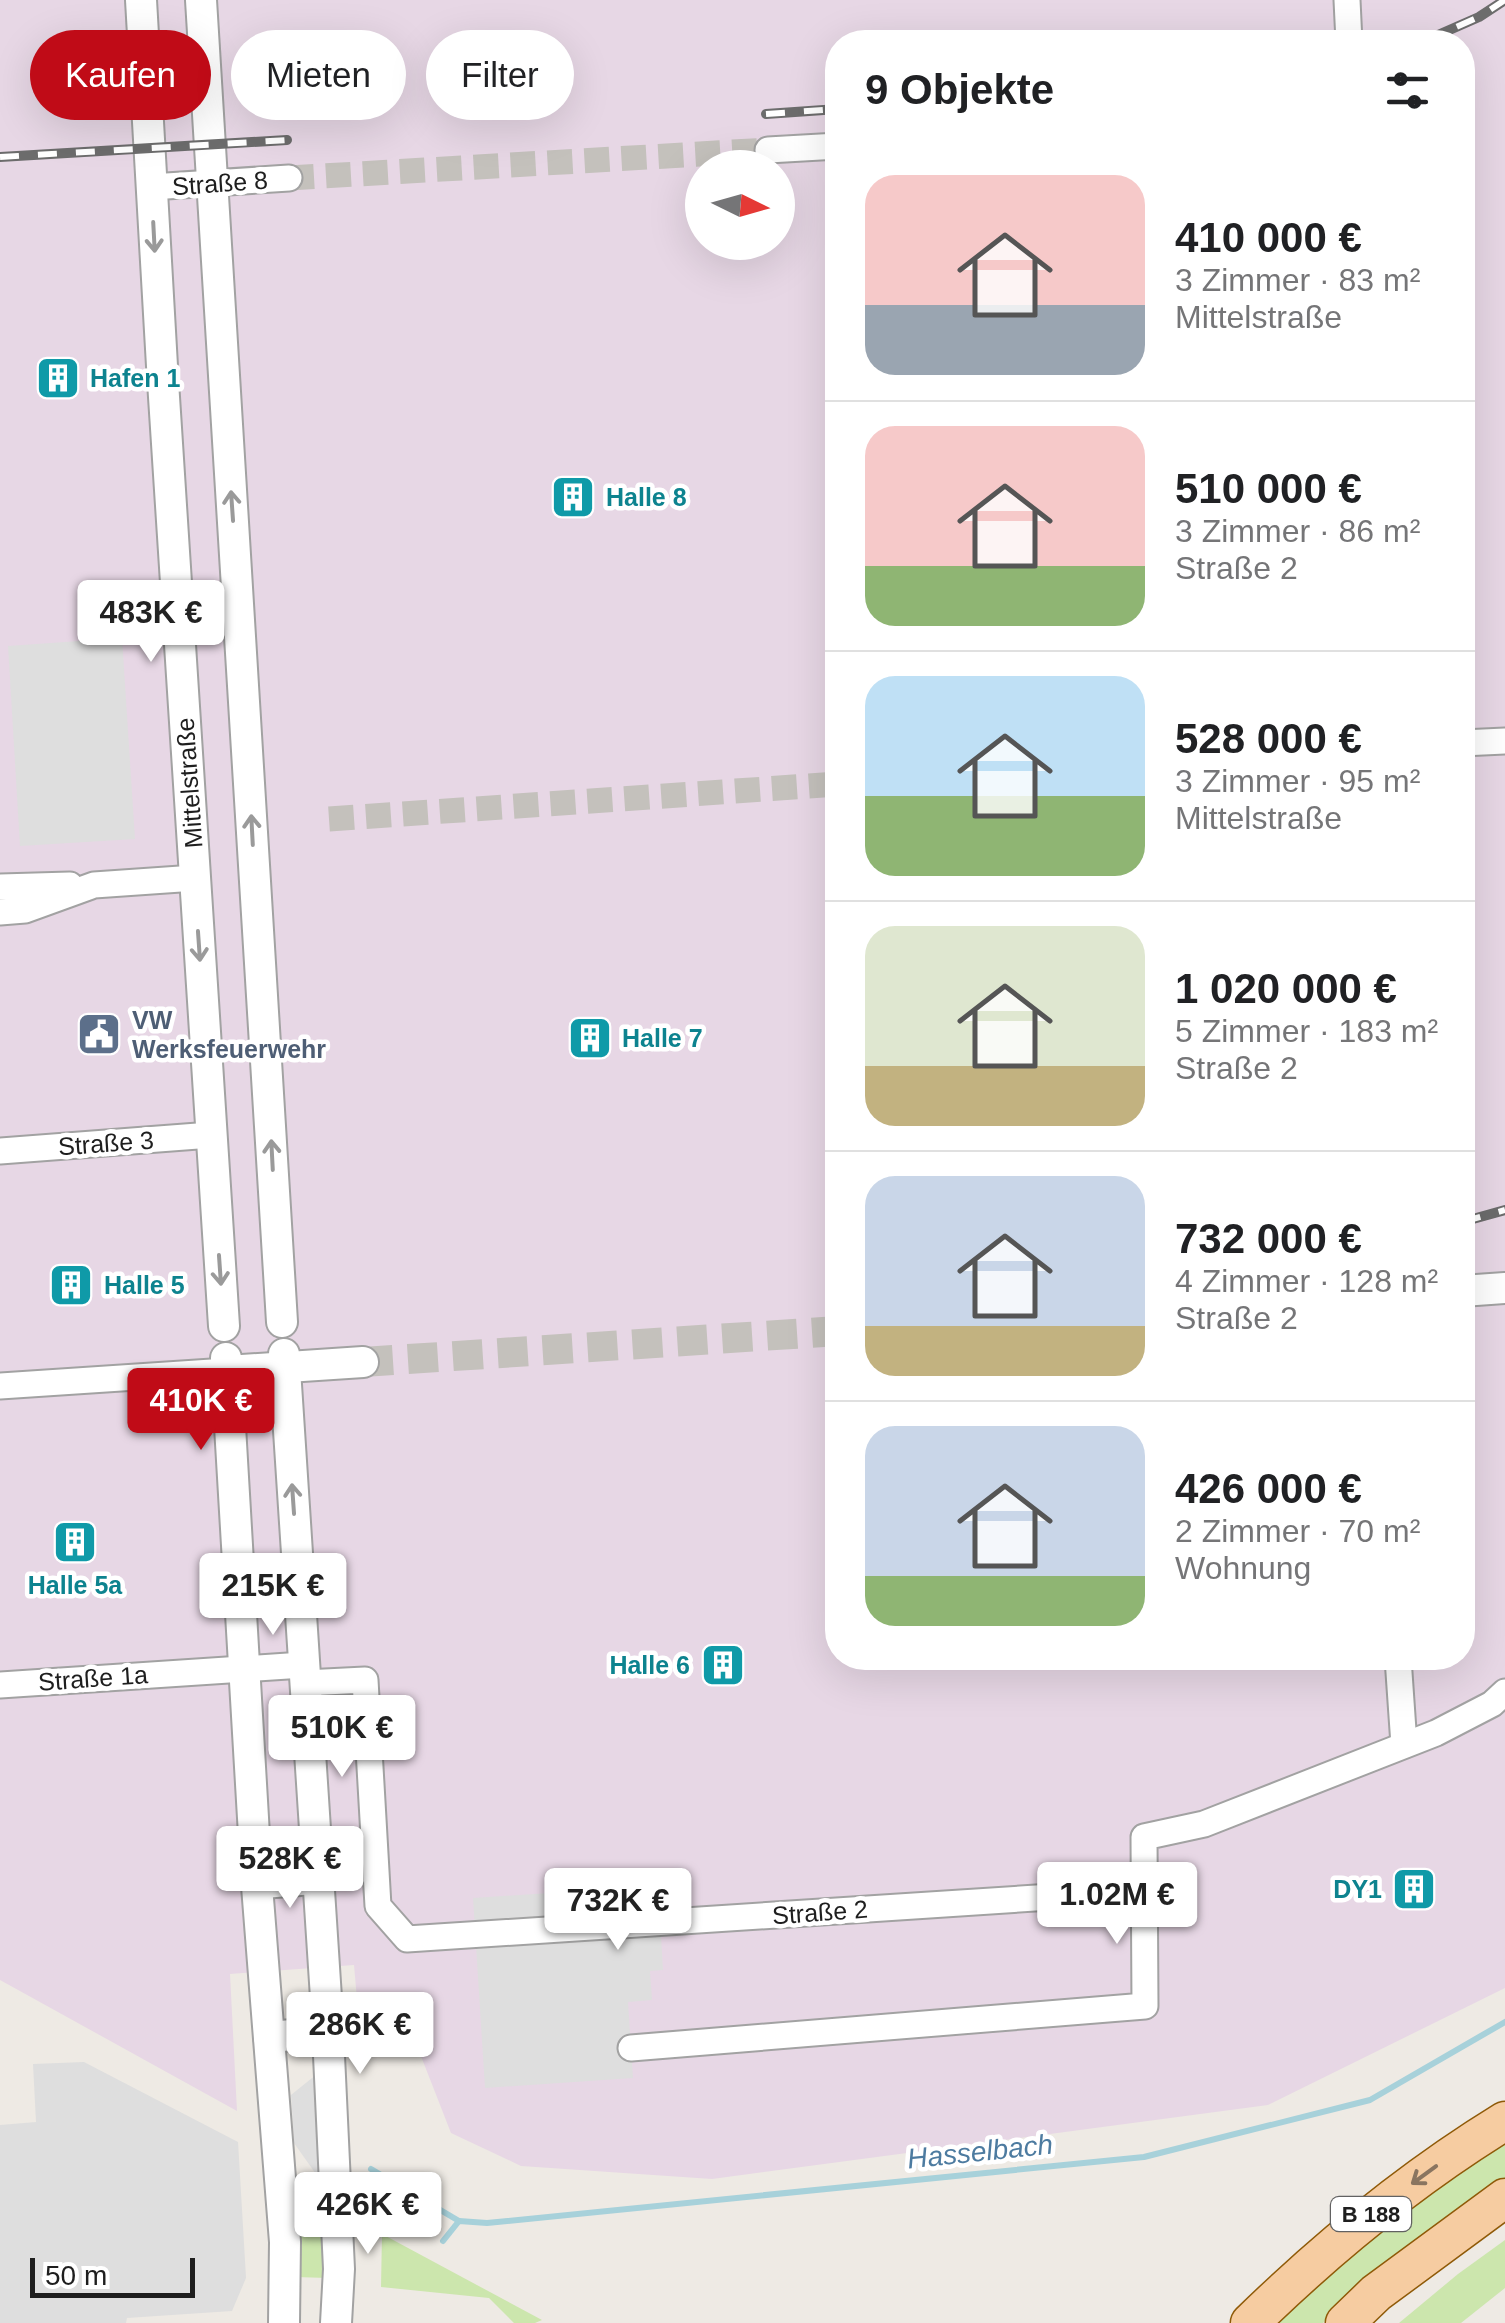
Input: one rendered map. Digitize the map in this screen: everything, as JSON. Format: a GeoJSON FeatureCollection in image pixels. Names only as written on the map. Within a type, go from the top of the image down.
{"type":"FeatureCollection","features":[{"type":"Feature","properties":{"kind":"main road","name":"B 188"},"geometry":{"type":"LineString","coordinates":[[1250,2323],[1302,2272],[1376,2210],[1505,2121]]}},
{"type":"Feature","properties":{"kind":"main road","name":"B 188"},"geometry":{"type":"LineString","coordinates":[[1345,2323],[1376,2294],[1505,2198]]}},
{"type":"Feature","properties":{"kind":"street","name":"Mittelstraße"},"geometry":{"type":"LineString","coordinates":[[141,0],[224,1326]]}},
{"type":"Feature","properties":{"kind":"street"},"geometry":{"type":"LineString","coordinates":[[201,0],[282,1322]]}},
{"type":"Feature","properties":{"kind":"street"},"geometry":{"type":"LineString","coordinates":[[1347,0],[1348,30]]}},
{"type":"Feature","properties":{"kind":"street"},"geometry":{"type":"LineString","coordinates":[[768,150],[825,147]]}},
{"type":"Feature","properties":{"kind":"street","name":"Straße 8"},"geometry":{"type":"LineString","coordinates":[[151,187],[289,178]]}},
{"type":"Feature","properties":{"kind":"street"},"geometry":{"type":"LineString","coordinates":[[1475,743],[1505,741]]}},
{"type":"Feature","properties":{"kind":"street"},"geometry":{"type":"LineString","coordinates":[[0,888],[195,878]]}},
{"type":"Feature","properties":{"kind":"street"},"geometry":{"type":"LineString","coordinates":[[0,912],[24,910],[94,884]]}},
{"type":"Feature","properties":{"kind":"street","name":"Straße 3"},"geometry":{"type":"LineString","coordinates":[[0,1152],[212,1135]]}},
{"type":"Feature","properties":{"kind":"street"},"geometry":{"type":"LineString","coordinates":[[1475,1290],[1505,1288]]}},
{"type":"Feature","properties":{"kind":"street"},"geometry":{"type":"LineString","coordinates":[[0,1386],[284,1361],[363,1362]]}},
{"type":"Feature","properties":{"kind":"street"},"geometry":{"type":"LineString","coordinates":[[284,1361],[328,2032],[339,2269],[336,2323]]}},
{"type":"Feature","properties":{"kind":"street"},"geometry":{"type":"LineString","coordinates":[[227,1365],[257,1886],[285,2242],[284,2323]]}},
{"type":"Feature","properties":{"kind":"street","name":"Straße 1a"},"geometry":{"type":"LineString","coordinates":[[0,1685],[246,1667],[304,1674]]}},
{"type":"Feature","properties":{"kind":"street"},"geometry":{"type":"LineString","coordinates":[[1399,1670],[1404,1745]]}},
{"type":"Feature","properties":{"kind":"street","name":"Straße 2"},"geometry":{"type":"LineString","coordinates":[[304,1674],[365,1680],[378,1906],[407,1939],[1144,1891]]}},
{"type":"Feature","properties":{"kind":"street"},"geometry":{"type":"LineString","coordinates":[[631,2048],[1145,2006],[1144,1837],[1204,1824],[1436,1733],[1492,1704],[1505,1692]]}},
{"type":"Feature","properties":{"kind":"street"},"geometry":{"type":"LineString","coordinates":[[257,1886],[319,1881]]}},
{"type":"Feature","properties":{"kind":"street"},"geometry":{"type":"LineString","coordinates":[[269,2036],[328,2032]]}},
{"type":"Feature","properties":{"kind":"shaded area"},"geometry":{"type":"Polygon","coordinates":[[[0,0],[1505,0],[1505,1988],[1268,2105],[712,2179],[521,2166],[451,2133],[401,2005],[358,2011],[354,1965],[230,1974],[237,2111],[0,1980],[0,0]]]}},
{"type":"Feature","properties":{"kind":"shaded area"},"geometry":{"type":"Polygon","coordinates":[[[122,638],[135,839],[20,846],[8,646],[122,638]]]}},
{"type":"Feature","properties":{"kind":"shaded area"},"geometry":{"type":"Polygon","coordinates":[[[658,1886],[663,1970],[650,1971],[652,2000],[628,2002],[633,2078],[485,2088],[473,1898],[658,1886]]]}},
{"type":"Feature","properties":{"kind":"shaded area"},"geometry":{"type":"Polygon","coordinates":[[[84,2062],[238,2142],[246,2278],[232,2311],[127,2318],[126,2323],[0,2323],[0,2125],[36,2122],[33,2064],[84,2062]]]}},
{"type":"Feature","properties":{"kind":"shaded area"},"geometry":{"type":"Polygon","coordinates":[[[317,2074],[323,2184],[294,2143],[291,2095],[317,2074]]]}},
{"type":"Feature","properties":{"kind":"green space"},"geometry":{"type":"Polygon","coordinates":[[[1505,2141],[1505,2180],[1364,2284],[1323,2323],[1276,2323],[1385,2222],[1505,2141]]]}},
{"type":"Feature","properties":{"kind":"green space"},"geometry":{"type":"Polygon","coordinates":[[[325,2206],[328,2278],[295,2277],[291,2208],[325,2206]]]}},
{"type":"Feature","properties":{"kind":"green space"},"geometry":{"type":"Polygon","coordinates":[[[382,2234],[542,2320],[514,2323],[489,2298],[381,2287],[382,2234]]]}},
{"type":"Feature","properties":{"kind":"green space"},"geometry":{"type":"Polygon","coordinates":[[[1505,2240],[1505,2288],[1461,2323],[1399,2323],[1458,2274],[1505,2240]]]}},
{"type":"Feature","properties":{"kind":"waterway","name":"Hasselbach"},"geometry":{"type":"LineString","coordinates":[[443,2241],[459,2221],[487,2223],[1144,2157],[1370,2100],[1505,2022]]}},
{"type":"Feature","properties":{"kind":"waterway"},"geometry":{"type":"LineString","coordinates":[[371,2169],[459,2221]]}},
{"type":"Feature","properties":{"kind":"tunnel"},"geometry":{"type":"LineString","coordinates":[[289,178],[685,155]]}},
{"type":"Feature","properties":{"kind":"tunnel"},"geometry":{"type":"LineString","coordinates":[[329,819],[825,785]]}},
{"type":"Feature","properties":{"kind":"tunnel"},"geometry":{"type":"LineString","coordinates":[[363,1362],[825,1332]]}},
{"type":"Feature","properties":{"kind":"railway"},"geometry":{"type":"LineString","coordinates":[[1449,30],[1505,0]]}},
{"type":"Feature","properties":{"kind":"railway"},"geometry":{"type":"LineString","coordinates":[[766,114],[825,110]]}},
{"type":"Feature","properties":{"kind":"railway"},"geometry":{"type":"LineString","coordinates":[[0,157],[287,140]]}},
{"type":"Feature","properties":{"kind":"railway"},"geometry":{"type":"LineString","coordinates":[[1475,1218],[1505,1210]]}},
{"type":"Feature","properties":{"kind":"place","name":"Hafen 1"},"geometry":{"type":"Point","coordinates":[58,378]}},
{"type":"Feature","properties":{"kind":"place","name":"Halle 8"},"geometry":{"type":"Point","coordinates":[573,497]}},
{"type":"Feature","properties":{"kind":"place","name":"VW Werksfeuerwehr"},"geometry":{"type":"Point","coordinates":[99,1034]}},
{"type":"Feature","properties":{"kind":"place","name":"Halle 7"},"geometry":{"type":"Point","coordinates":[590,1038]}},
{"type":"Feature","properties":{"kind":"place","name":"Halle 5"},"geometry":{"type":"Point","coordinates":[71,1285]}},
{"type":"Feature","properties":{"kind":"place","name":"Halle 5a"},"geometry":{"type":"Point","coordinates":[75,1542]}},
{"type":"Feature","properties":{"kind":"place","name":"Halle 6"},"geometry":{"type":"Point","coordinates":[723,1665]}},
{"type":"Feature","properties":{"kind":"place","name":"DY1"},"geometry":{"type":"Point","coordinates":[1414,1889]}}]}
